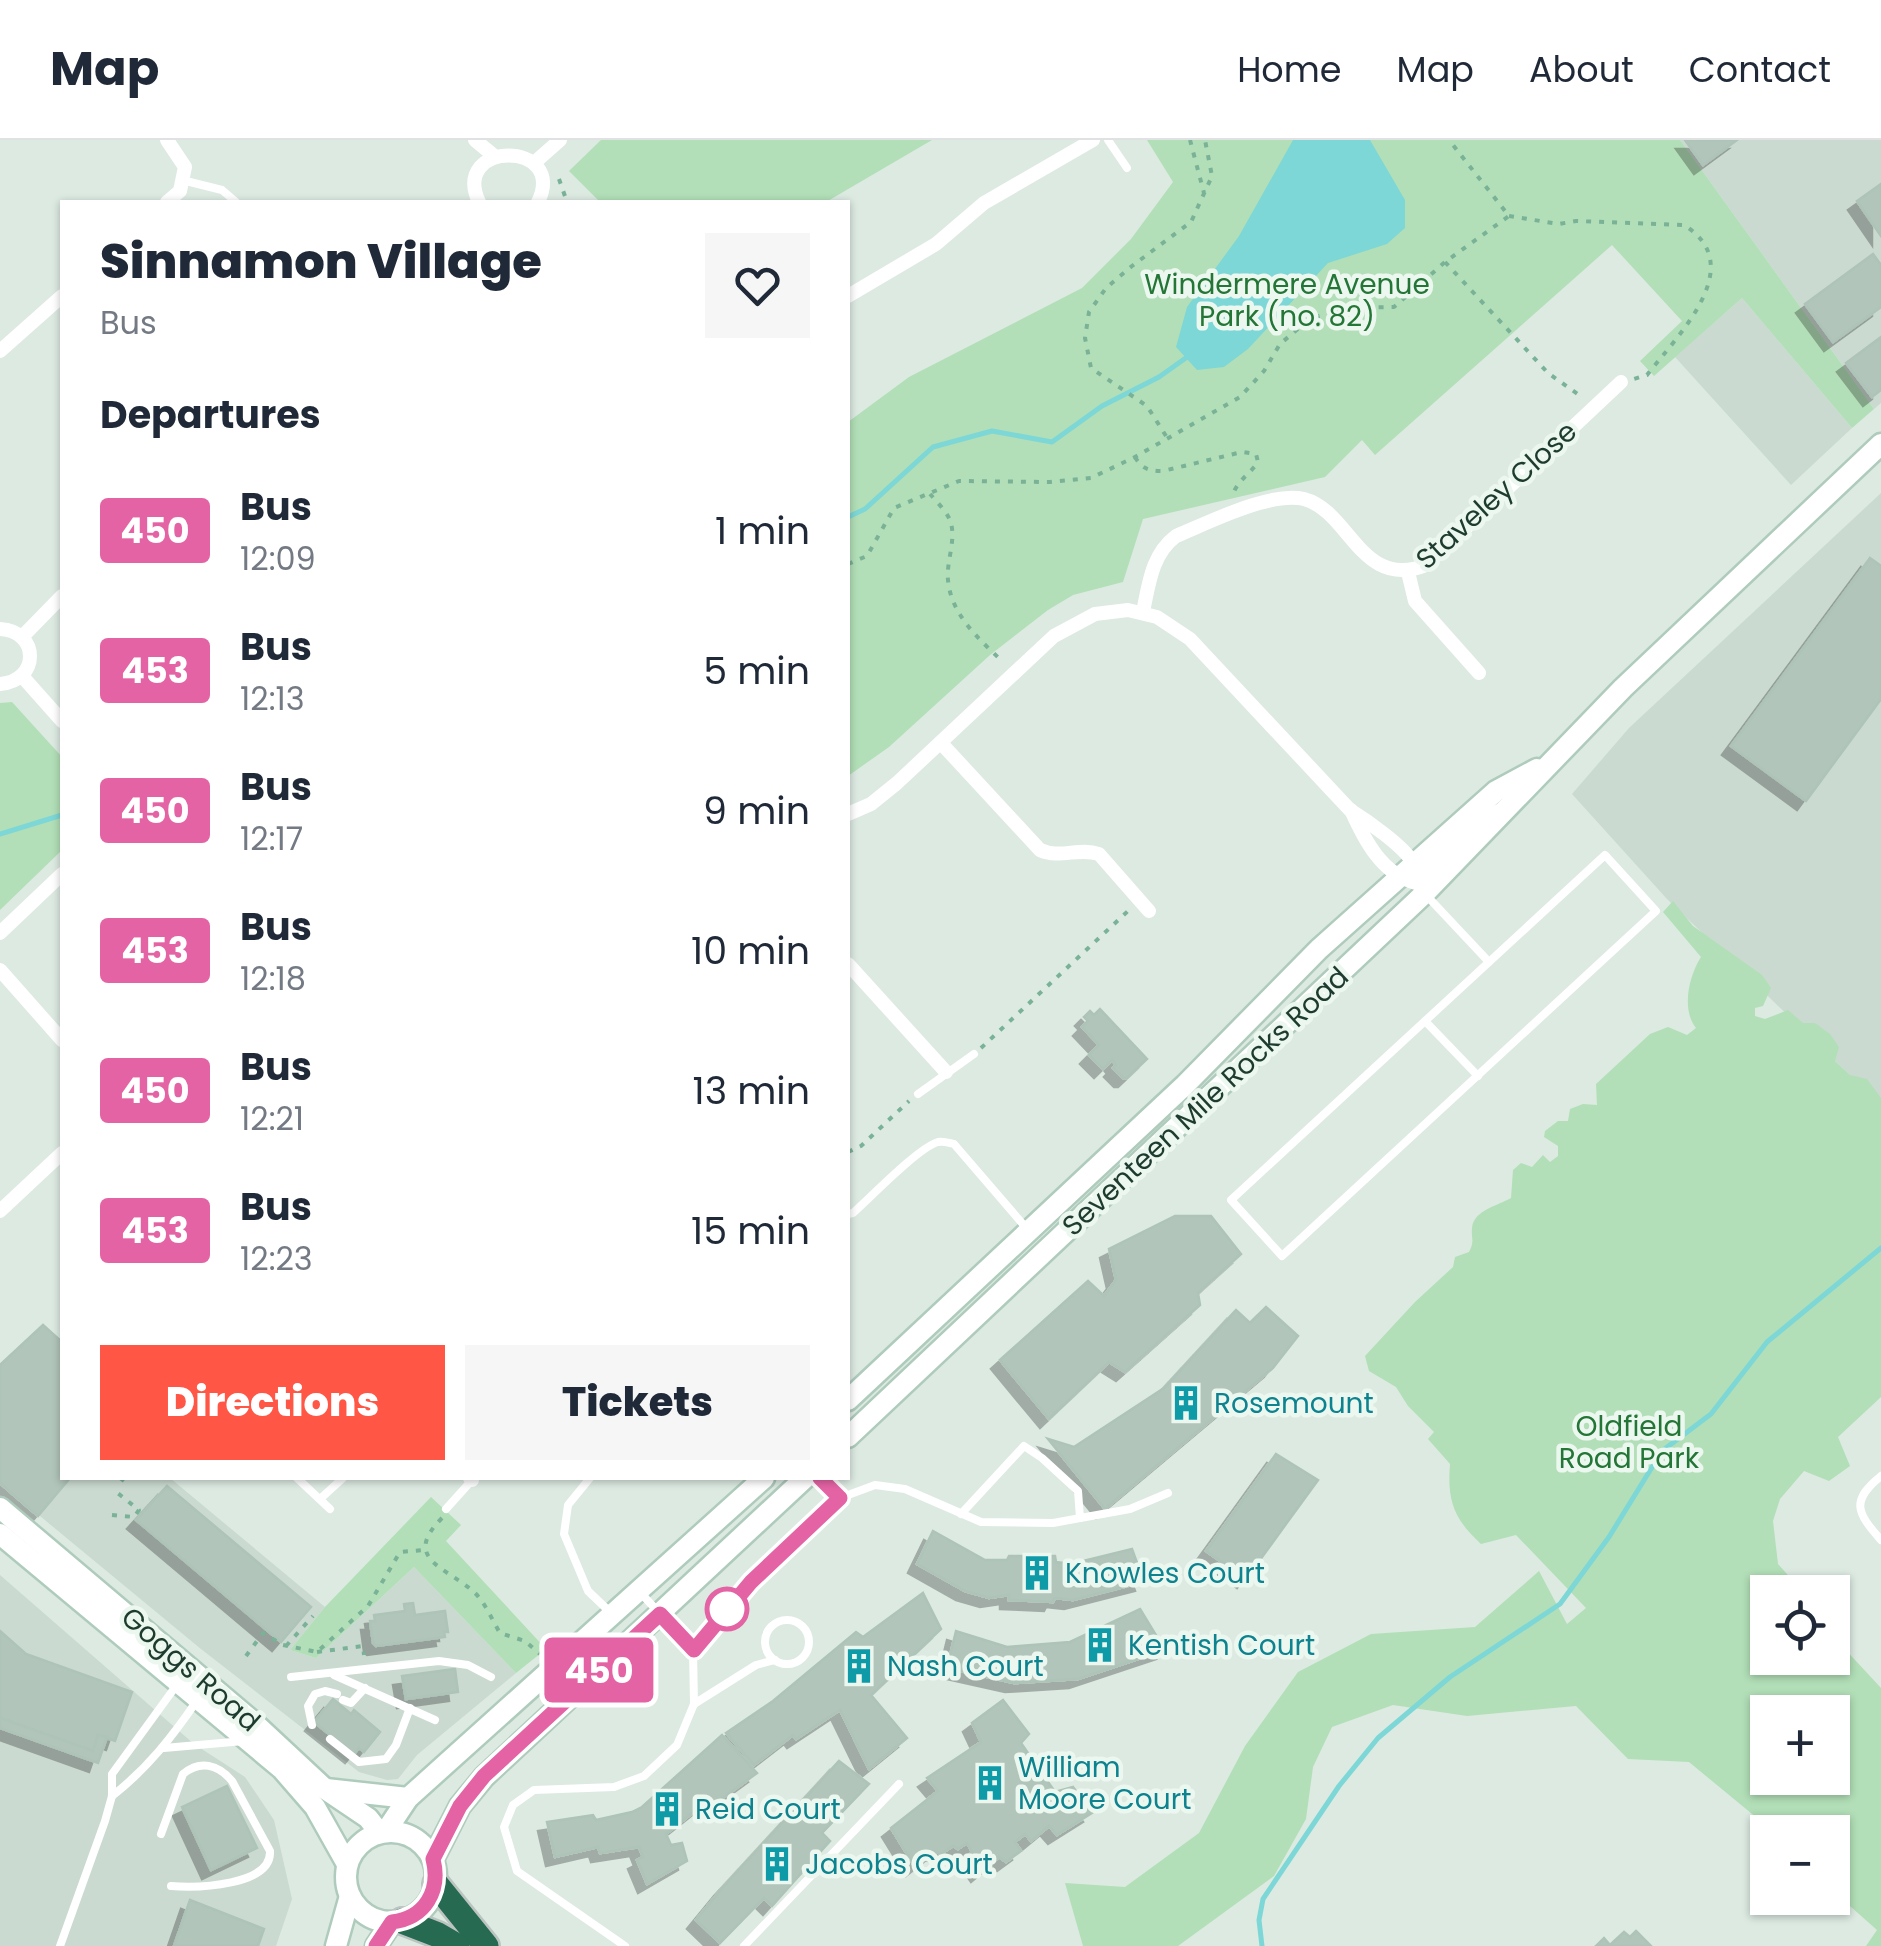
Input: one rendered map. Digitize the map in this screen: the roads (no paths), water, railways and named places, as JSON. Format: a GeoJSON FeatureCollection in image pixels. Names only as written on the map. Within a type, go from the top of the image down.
{"type":"FeatureCollection","features":[{"type":"Feature","properties":{"kind":"highway"},"geometry":{"type":"LineString","coordinates":[[434,1872],[486,1946]]}},
{"type":"Feature","properties":{"kind":"highway"},"geometry":{"type":"LineString","coordinates":[[397,1922],[438,1935],[457,1946]]}},
{"type":"Feature","properties":{"kind":"main road","name":"Seventeen Mile Rocks Road"},"geometry":{"type":"LineString","coordinates":[[850,1398],[1185,1085],[1319,949],[1509,807],[1624,688],[1881,444]]}},
{"type":"Feature","properties":{"kind":"main road","name":"Seventeen Mile Rocks Road"},"geometry":{"type":"LineString","coordinates":[[850,1434],[1412,879],[1496,791],[1556,759]]}},
{"type":"Feature","properties":{"kind":"main road"},"geometry":{"type":"LineString","coordinates":[[376,1946],[397,1922],[424,1908],[452,1818],[469,1793],[803,1480]]}},
{"type":"Feature","properties":{"kind":"main road"},"geometry":{"type":"LineString","coordinates":[[397,1922],[367,1916],[350,1896],[345,1875],[347,1864],[365,1839],[382,1832],[408,1798],[763,1481]]}},
{"type":"Feature","properties":{"kind":"main road","name":"Goggs Road"},"geometry":{"type":"LineString","coordinates":[[0,1508],[184,1675],[382,1832]]}},
{"type":"Feature","properties":{"kind":"main road","name":"Goggs Road"},"geometry":{"type":"LineString","coordinates":[[0,1534],[184,1675]]}},
{"type":"Feature","properties":{"kind":"main road","name":"Goggs Road"},"geometry":{"type":"LineString","coordinates":[[203,1691],[301,1790],[327,1826],[347,1864]]}},
{"type":"Feature","properties":{"kind":"main road"},"geometry":{"type":"LineString","coordinates":[[324,1789],[408,1798]]}},
{"type":"Feature","properties":{"kind":"main road"},"geometry":{"type":"LineString","coordinates":[[382,1832],[414,1837],[434,1872]]}},
{"type":"Feature","properties":{"kind":"main road"},"geometry":{"type":"LineString","coordinates":[[336,1946],[350,1896]]}},
{"type":"Feature","properties":{"kind":"street"},"geometry":{"type":"LineString","coordinates":[[167,140],[185,167],[180,191],[169,200]]}},
{"type":"Feature","properties":{"kind":"street"},"geometry":{"type":"LineString","coordinates":[[475,140],[492,155]]}},
{"type":"Feature","properties":{"kind":"street"},"geometry":{"type":"LineString","coordinates":[[534,163],[560,140]]}},
{"type":"Feature","properties":{"kind":"street"},"geometry":{"type":"LineString","coordinates":[[850,295],[936,244],[984,202],[1093,140]]}},
{"type":"Feature","properties":{"kind":"street"},"geometry":{"type":"LineString","coordinates":[[478,200],[474,182],[477,172],[492,155],[515,152],[534,163],[543,185],[539,200]]}},
{"type":"Feature","properties":{"kind":"street"},"geometry":{"type":"LineString","coordinates":[[0,351],[60,298]]}},
{"type":"Feature","properties":{"kind":"street","name":"Staveley Close"},"geometry":{"type":"LineString","coordinates":[[1144,612],[1155,560],[1168,542],[1277,499],[1304,500],[1321,509],[1373,562],[1408,572],[1426,566],[1621,382]]}},
{"type":"Feature","properties":{"kind":"street"},"geometry":{"type":"LineString","coordinates":[[1408,572],[1415,601],[1479,673]]}},
{"type":"Feature","properties":{"kind":"street"},"geometry":{"type":"LineString","coordinates":[[22,636],[60,598]]}},
{"type":"Feature","properties":{"kind":"street"},"geometry":{"type":"LineString","coordinates":[[850,813],[884,794],[1054,636],[1081,620],[1113,610],[1144,612],[1190,638],[1350,810],[1375,826],[1412,879]]}},
{"type":"Feature","properties":{"kind":"street"},"geometry":{"type":"LineString","coordinates":[[0,629],[22,636],[30,652],[28,668],[22,676],[0,684]]}},
{"type":"Feature","properties":{"kind":"street"},"geometry":{"type":"LineString","coordinates":[[22,676],[60,719]]}},
{"type":"Feature","properties":{"kind":"street"},"geometry":{"type":"LineString","coordinates":[[941,742],[1040,850],[1054,856],[1088,850],[1099,854],[1144,906]]}},
{"type":"Feature","properties":{"kind":"street"},"geometry":{"type":"LineString","coordinates":[[1350,810],[1365,841],[1412,879]]}},
{"type":"Feature","properties":{"kind":"street"},"geometry":{"type":"LineString","coordinates":[[0,933],[60,876]]}},
{"type":"Feature","properties":{"kind":"street"},"geometry":{"type":"LineString","coordinates":[[850,966],[946,1072]]}},
{"type":"Feature","properties":{"kind":"street"},"geometry":{"type":"LineString","coordinates":[[0,970],[60,1038]]}},
{"type":"Feature","properties":{"kind":"street"},"geometry":{"type":"LineString","coordinates":[[0,1211],[60,1155]]}},
{"type":"Feature","properties":{"kind":"lane"},"geometry":{"type":"LineString","coordinates":[[1108,140],[1127,168]]}},
{"type":"Feature","properties":{"kind":"lane"},"geometry":{"type":"LineString","coordinates":[[182,180],[222,190],[234,200]]}},
{"type":"Feature","properties":{"kind":"lane"},"geometry":{"type":"LineString","coordinates":[[1605,855],[1656,911],[1282,1256],[1231,1200],[1425,1021],[1605,855]]}},
{"type":"Feature","properties":{"kind":"lane"},"geometry":{"type":"LineString","coordinates":[[1412,879],[1489,962]]}},
{"type":"Feature","properties":{"kind":"lane"},"geometry":{"type":"LineString","coordinates":[[1425,1021],[1478,1076]]}},
{"type":"Feature","properties":{"kind":"lane"},"geometry":{"type":"LineString","coordinates":[[918,1094],[974,1054]]}},
{"type":"Feature","properties":{"kind":"lane"},"geometry":{"type":"LineString","coordinates":[[850,1214],[922,1152],[938,1142],[947,1142],[954,1144],[1030,1232]]}},
{"type":"Feature","properties":{"kind":"lane"},"geometry":{"type":"LineString","coordinates":[[961,1514],[1024,1446],[1078,1491],[1080,1518]]}},
{"type":"Feature","properties":{"kind":"lane"},"geometry":{"type":"LineString","coordinates":[[1881,1476],[1863,1492],[1860,1514],[1881,1540]]}},
{"type":"Feature","properties":{"kind":"lane"},"geometry":{"type":"LineString","coordinates":[[299,1480],[330,1509]]}},
{"type":"Feature","properties":{"kind":"lane"},"geometry":{"type":"LineString","coordinates":[[320,1499],[341,1480]]}},
{"type":"Feature","properties":{"kind":"lane"},"geometry":{"type":"LineString","coordinates":[[446,1509],[470,1480]]}},
{"type":"Feature","properties":{"kind":"lane"},"geometry":{"type":"LineString","coordinates":[[588,1480],[568,1505],[564,1534],[588,1591],[612,1616]]}},
{"type":"Feature","properties":{"kind":"lane"},"geometry":{"type":"LineString","coordinates":[[822,1480],[840,1498]]}},
{"type":"Feature","properties":{"kind":"lane"},"geometry":{"type":"LineString","coordinates":[[625,1946],[518,1871],[504,1827],[513,1804],[534,1790],[614,1787],[644,1776],[677,1745],[694,1704],[694,1650],[751,1582],[840,1498],[875,1485],[905,1488],[982,1522],[1054,1523],[1130,1509],[1168,1493]]}},
{"type":"Feature","properties":{"kind":"lane"},"geometry":{"type":"LineString","coordinates":[[639,1590],[694,1650]]}},
{"type":"Feature","properties":{"kind":"lane"},"geometry":{"type":"LineString","coordinates":[[694,1704],[756,1665],[775,1660],[790,1664],[803,1656],[809,1643],[799,1623],[786,1620],[774,1624],[756,1665]]}},
{"type":"Feature","properties":{"kind":"lane"},"geometry":{"type":"LineString","coordinates":[[765,1642],[775,1660]]}},
{"type":"Feature","properties":{"kind":"lane"},"geometry":{"type":"LineString","coordinates":[[291,1677],[453,1662],[490,1677]]}},
{"type":"Feature","properties":{"kind":"lane"},"geometry":{"type":"LineString","coordinates":[[330,1673],[435,1720]]}},
{"type":"Feature","properties":{"kind":"lane"},"geometry":{"type":"LineString","coordinates":[[60,1946],[112,1796],[112,1774],[184,1675]]}},
{"type":"Feature","properties":{"kind":"lane"},"geometry":{"type":"LineString","coordinates":[[312,1725],[308,1706],[314,1694],[325,1690],[351,1703],[365,1688]]}},
{"type":"Feature","properties":{"kind":"lane"},"geometry":{"type":"LineString","coordinates":[[112,1796],[163,1748],[203,1691]]}},
{"type":"Feature","properties":{"kind":"lane"},"geometry":{"type":"LineString","coordinates":[[330,1739],[359,1762],[386,1759],[396,1745],[410,1708]]}},
{"type":"Feature","properties":{"kind":"lane"},"geometry":{"type":"LineString","coordinates":[[163,1748],[248,1740]]}},
{"type":"Feature","properties":{"kind":"lane"},"geometry":{"type":"LineString","coordinates":[[161,1834],[183,1774],[200,1764],[226,1774],[270,1850],[266,1868],[249,1878],[171,1886]]}},
{"type":"Feature","properties":{"kind":"lane"},"geometry":{"type":"LineString","coordinates":[[744,1946],[899,1784]]}},
{"type":"Feature","properties":{"kind":"water"},"geometry":{"type":"Polygon","coordinates":[[[1293,140],[1370,140],[1405,200],[1405,228],[1387,244],[1328,263],[1248,349],[1224,367],[1197,370],[1176,347],[1187,307],[1239,236],[1293,140]]]}},
{"type":"Feature","properties":{"kind":"waterway"},"geometry":{"type":"LineString","coordinates":[[850,516],[865,509],[933,447],[992,431],[1052,442],[1102,406],[1159,377],[1190,355]]}},
{"type":"Feature","properties":{"kind":"waterway"},"geometry":{"type":"LineString","coordinates":[[0,834],[60,816]]}},
{"type":"Feature","properties":{"kind":"waterway"},"geometry":{"type":"LineString","coordinates":[[1262,1946],[1259,1920],[1263,1899],[1339,1786],[1378,1738],[1450,1677],[1560,1604],[1609,1537],[1662,1451],[1711,1414],[1767,1342],[1881,1248]]}},
{"type":"Feature","properties":{"kind":"place","name":"Rosemount"},"geometry":{"type":"Point","coordinates":[1186,1403]}},
{"type":"Feature","properties":{"kind":"place","name":"Knowles Court"},"geometry":{"type":"Point","coordinates":[1037,1573]}},
{"type":"Feature","properties":{"kind":"place","name":"Kentish Court"},"geometry":{"type":"Point","coordinates":[1100,1645]}},
{"type":"Feature","properties":{"kind":"place","name":"Nash Court"},"geometry":{"type":"Point","coordinates":[859,1666]}},
{"type":"Feature","properties":{"kind":"place","name":"William Moore Court"},"geometry":{"type":"Point","coordinates":[990,1783]}},
{"type":"Feature","properties":{"kind":"place","name":"Reid Court"},"geometry":{"type":"Point","coordinates":[667,1809]}},
{"type":"Feature","properties":{"kind":"place","name":"Jacobs Court"},"geometry":{"type":"Point","coordinates":[777,1864]}},
{"type":"Feature","properties":{"kind":"park label","name":"Windermere Avenue Park (no. 82)"},"geometry":{"type":"Point","coordinates":[1287,300]}},
{"type":"Feature","properties":{"kind":"park label","name":"Oldfield Road Park"},"geometry":{"type":"Point","coordinates":[1629,1442]}}]}
